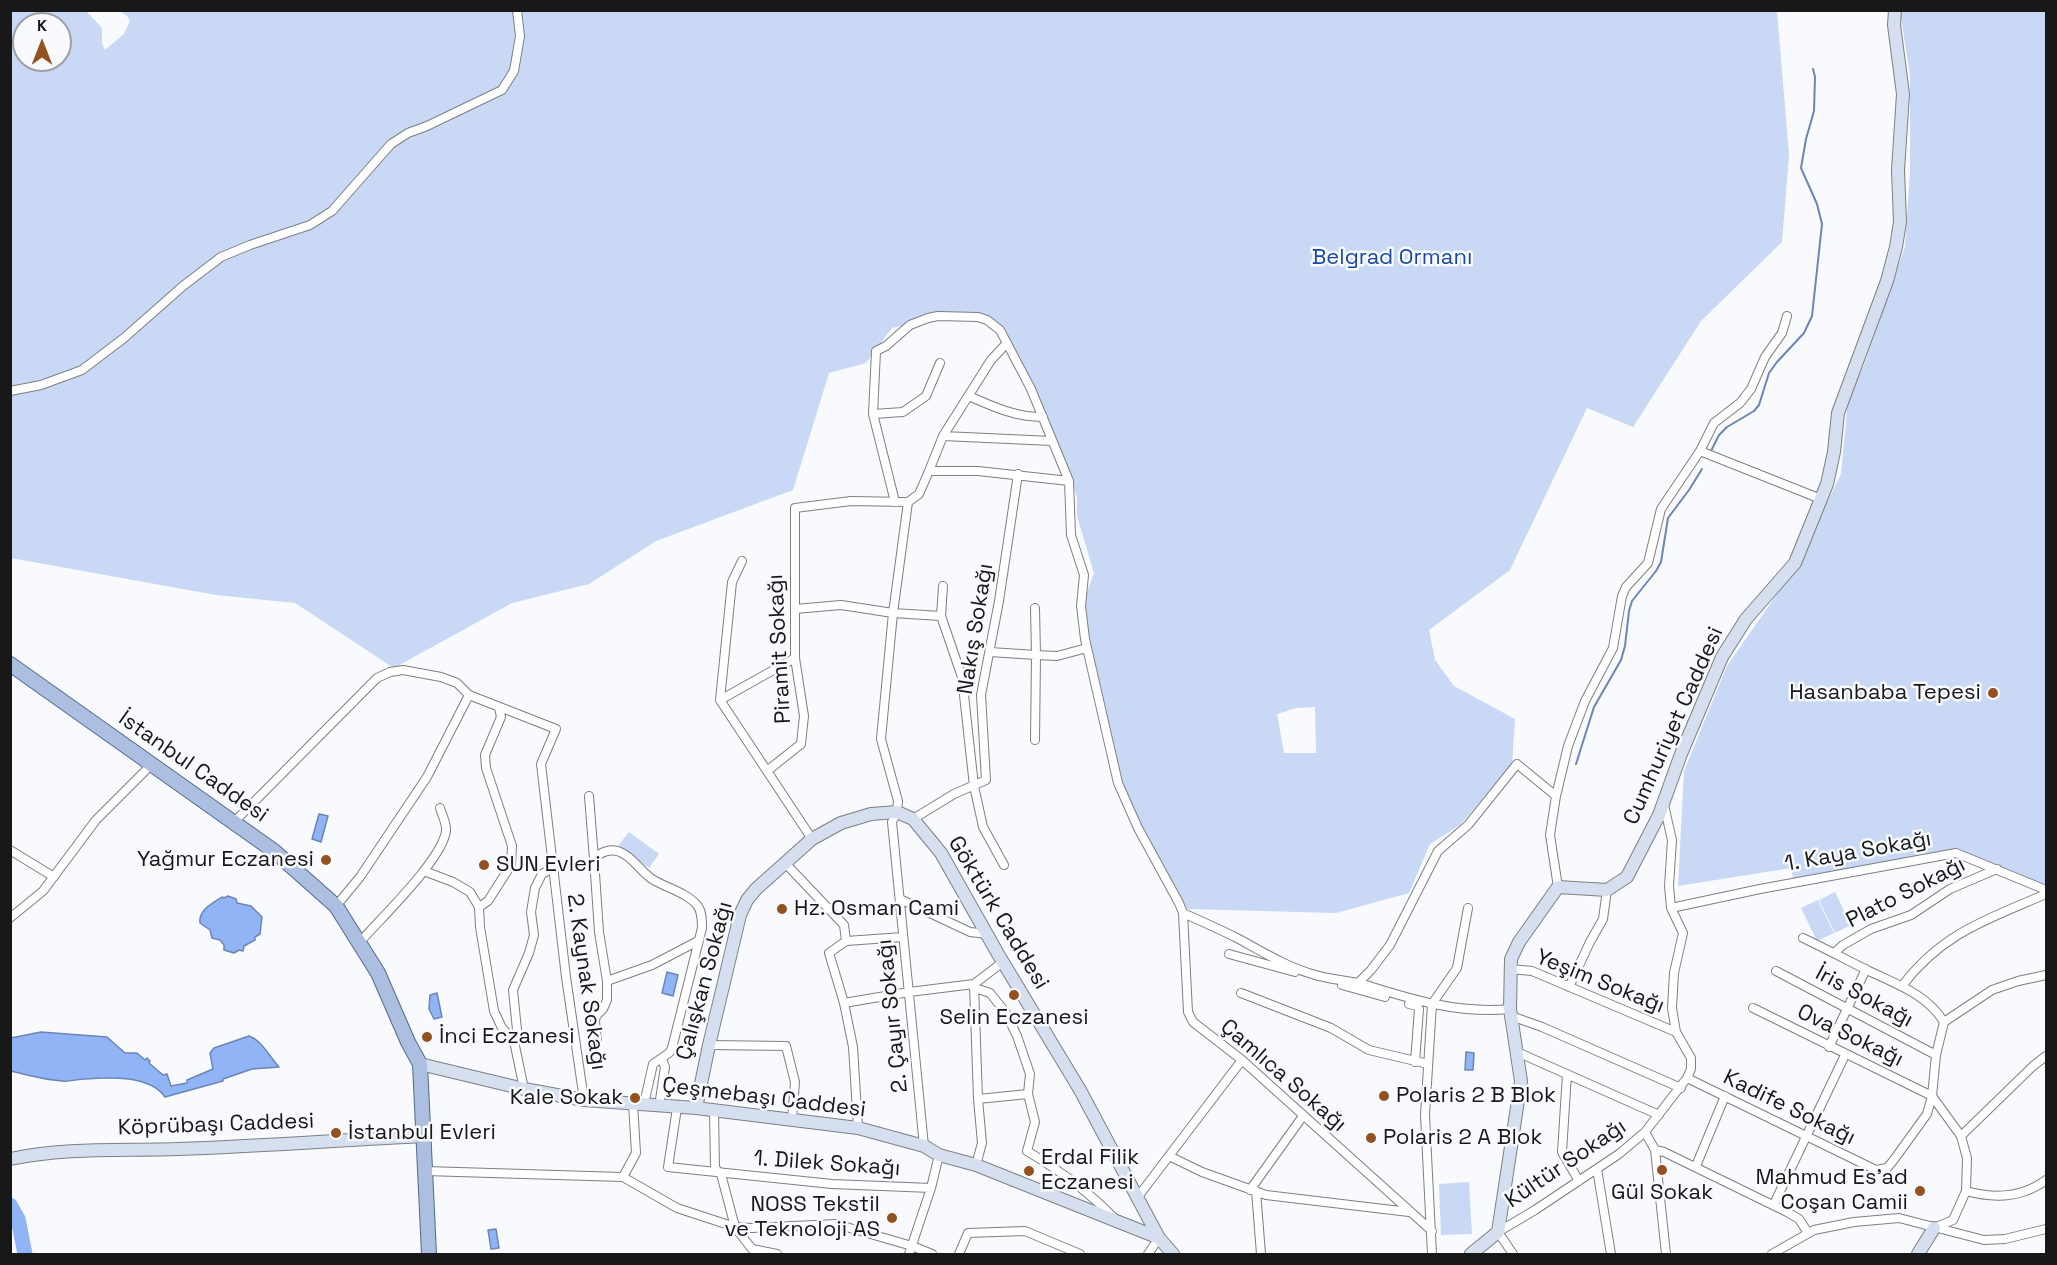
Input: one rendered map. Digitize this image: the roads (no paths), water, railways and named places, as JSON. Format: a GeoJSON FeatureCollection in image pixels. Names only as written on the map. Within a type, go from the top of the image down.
{"type":"FeatureCollection","features":[{"type":"Feature","properties":{"kind":"main road","name":"Cumhuriyet Caddesi"},"geometry":{"type":"LineString","coordinates":[[1607,890],[1628,878],[1663,803],[1681,753],[1722,657],[1746,619],[1795,563],[1827,484],[1834,452],[1838,413],[1887,280],[1900,222],[1898,170],[1904,94],[1894,25],[1895,10]]}},
{"type":"Feature","properties":{"kind":"main road","name":"İstanbul Caddesi"},"geometry":{"type":"LineString","coordinates":[[10,664],[274,851],[336,906],[378,973],[420,1064],[429,1254]]}},
{"type":"Feature","properties":{"kind":"main road","name":"Göktürk Caddesi"},"geometry":{"type":"LineString","coordinates":[[897,812],[913,819],[941,853],[1080,1090],[1159,1238],[1173,1254]]}},
{"type":"Feature","properties":{"kind":"main road","name":"Çalışkan Sokağı"},"geometry":{"type":"LineString","coordinates":[[696,1108],[740,915],[747,900],[812,839],[841,823],[871,814],[897,812]]}},
{"type":"Feature","properties":{"kind":"main road"},"geometry":{"type":"LineString","coordinates":[[1471,1254],[1498,1232],[1521,1081],[1510,1012],[1511,959],[1519,942],[1558,886],[1607,890]]}},
{"type":"Feature","properties":{"kind":"main road","name":"Çeşmebaşı Caddesi"},"geometry":{"type":"LineString","coordinates":[[420,1064],[524,1089],[584,1100],[696,1108],[858,1128],[924,1146],[939,1155],[976,1165],[1159,1238]]}},
{"type":"Feature","properties":{"kind":"main road","name":"Köprübaşı Caddesi"},"geometry":{"type":"LineString","coordinates":[[10,1159],[77,1151],[177,1149],[424,1136]]}},
{"type":"Feature","properties":{"kind":"main road"},"geometry":{"type":"LineString","coordinates":[[1918,1254],[1934,1228]]}},
{"type":"Feature","properties":{"kind":"street"},"geometry":{"type":"LineString","coordinates":[[10,391],[41,385],[82,370],[221,257],[310,225],[332,211],[392,144],[408,133],[502,90],[514,71],[520,36],[517,10]]}},
{"type":"Feature","properties":{"kind":"street"},"geometry":{"type":"LineString","coordinates":[[1006,343],[991,360],[944,436],[919,494],[908,502],[895,502],[873,414],[876,351],[918,321],[938,316],[978,317],[994,324],[1000,330],[1043,417],[1069,481],[1071,535],[1084,575],[1081,606],[1087,648],[1118,783],[1138,828],[1179,903],[1182,913],[1282,962],[1312,974],[1358,983],[1432,1004],[1479,1011],[1510,1012],[1681,1088]]}},
{"type":"Feature","properties":{"kind":"street"},"geometry":{"type":"LineString","coordinates":[[1558,886],[1550,835],[1557,796],[1569,746],[1585,701],[1613,648],[1622,596],[1626,587],[1648,563],[1661,508],[1700,452],[1714,423],[1740,403],[1751,389],[1766,357],[1782,333],[1787,316]]}},
{"type":"Feature","properties":{"kind":"street"},"geometry":{"type":"LineString","coordinates":[[873,414],[903,412],[926,396],[940,363]]}},
{"type":"Feature","properties":{"kind":"street"},"geometry":{"type":"LineString","coordinates":[[969,396],[1009,414],[1043,417]]}},
{"type":"Feature","properties":{"kind":"street"},"geometry":{"type":"LineString","coordinates":[[944,436],[1052,441]]}},
{"type":"Feature","properties":{"kind":"street"},"geometry":{"type":"LineString","coordinates":[[1700,452],[1821,499]]}},
{"type":"Feature","properties":{"kind":"street"},"geometry":{"type":"LineString","coordinates":[[929,471],[978,471],[1069,481]]}},
{"type":"Feature","properties":{"kind":"street","name":"Nakış Sokağı"},"geometry":{"type":"LineString","coordinates":[[974,786],[986,780],[981,695],[1018,474]]}},
{"type":"Feature","properties":{"kind":"street","name":"Piramit Sokağı"},"geometry":{"type":"LineString","coordinates":[[767,771],[801,744],[804,716],[795,658],[795,508],[851,501],[895,502]]}},
{"type":"Feature","properties":{"kind":"street"},"geometry":{"type":"LineString","coordinates":[[897,812],[898,801],[880,739],[893,613],[908,502]]}},
{"type":"Feature","properties":{"kind":"street"},"geometry":{"type":"LineString","coordinates":[[742,561],[732,582],[720,700],[812,839]]}},
{"type":"Feature","properties":{"kind":"street"},"geometry":{"type":"LineString","coordinates":[[943,586],[941,616],[962,676],[974,786],[983,827],[1004,865]]}},
{"type":"Feature","properties":{"kind":"street"},"geometry":{"type":"LineString","coordinates":[[795,609],[841,605],[893,613],[941,616]]}},
{"type":"Feature","properties":{"kind":"street"},"geometry":{"type":"LineString","coordinates":[[1035,608],[1035,740]]}},
{"type":"Feature","properties":{"kind":"street"},"geometry":{"type":"LineString","coordinates":[[990,652],[1057,656],[1087,648]]}},
{"type":"Feature","properties":{"kind":"street"},"geometry":{"type":"LineString","coordinates":[[720,700],[795,658]]}},
{"type":"Feature","properties":{"kind":"street"},"geometry":{"type":"LineString","coordinates":[[234,822],[377,678],[390,672],[403,670],[441,677],[457,683],[469,695],[499,708],[501,717],[485,755],[486,768],[512,846],[511,865],[488,901],[479,907]]}},
{"type":"Feature","properties":{"kind":"street"},"geometry":{"type":"LineString","coordinates":[[336,906],[360,877],[427,777],[469,695]]}},
{"type":"Feature","properties":{"kind":"street","name":"2. Kaynak Sokağı"},"geometry":{"type":"LineString","coordinates":[[499,708],[556,729],[541,764],[566,977],[584,1100]]}},
{"type":"Feature","properties":{"kind":"street"},"geometry":{"type":"LineString","coordinates":[[10,918],[43,891],[96,820],[152,764]]}},
{"type":"Feature","properties":{"kind":"street"},"geometry":{"type":"LineString","coordinates":[[1358,983],[1390,945],[1438,851],[1468,825],[1517,764],[1557,796]]}},
{"type":"Feature","properties":{"kind":"street"},"geometry":{"type":"LineString","coordinates":[[913,819],[954,794],[974,786]]}},
{"type":"Feature","properties":{"kind":"street"},"geometry":{"type":"LineString","coordinates":[[589,796],[599,932],[607,981],[607,1000],[603,1009],[597,1013],[595,1021],[597,1042]]}},
{"type":"Feature","properties":{"kind":"street"},"geometry":{"type":"LineString","coordinates":[[1663,803],[1672,840],[1671,908],[1683,933],[1674,973],[1672,1008],[1676,1032],[1691,1058],[1688,1077]]}},
{"type":"Feature","properties":{"kind":"street"},"geometry":{"type":"LineString","coordinates":[[360,942],[424,871],[444,839],[447,827],[440,808]]}},
{"type":"Feature","properties":{"kind":"street","name":"2. Çayır Sokağı"},"geometry":{"type":"LineString","coordinates":[[897,812],[892,822],[924,1146]]}},
{"type":"Feature","properties":{"kind":"street"},"geometry":{"type":"LineString","coordinates":[[10,850],[54,878]]}},
{"type":"Feature","properties":{"kind":"street"},"geometry":{"type":"LineString","coordinates":[[594,858],[602,852],[619,851],[629,857],[651,878],[697,905],[702,915],[702,928],[672,1048],[662,1059],[653,1064],[639,1104],[636,1153],[623,1177]]}},
{"type":"Feature","properties":{"kind":"street","name":"1. Kaya Sokağı"},"geometry":{"type":"LineString","coordinates":[[1671,908],[1956,853],[2046,892]]}},
{"type":"Feature","properties":{"kind":"street"},"geometry":{"type":"LineString","coordinates":[[786,864],[844,925],[846,941]]}},
{"type":"Feature","properties":{"kind":"street"},"geometry":{"type":"LineString","coordinates":[[524,1089],[514,1041],[517,1030],[513,990],[534,936],[531,912],[535,888],[542,874],[553,868]]}},
{"type":"Feature","properties":{"kind":"street","name":"Plato Sokağı"},"geometry":{"type":"LineString","coordinates":[[1834,953],[1871,928],[1911,915],[1950,890],[1997,869]]}},
{"type":"Feature","properties":{"kind":"street"},"geometry":{"type":"LineString","coordinates":[[424,871],[453,882],[470,892],[479,907],[480,927],[494,1011],[502,1028],[514,1041]]}},
{"type":"Feature","properties":{"kind":"street"},"geometry":{"type":"LineString","coordinates":[[1569,987],[1603,919],[1607,890]]}},
{"type":"Feature","properties":{"kind":"street"},"geometry":{"type":"LineString","coordinates":[[1902,986],[1922,961],[1952,937],[2046,892]]}},
{"type":"Feature","properties":{"kind":"street"},"geometry":{"type":"LineString","coordinates":[[900,899],[970,932],[988,934]]}},
{"type":"Feature","properties":{"kind":"street"},"geometry":{"type":"LineString","coordinates":[[1432,1254],[1425,1115],[1432,1004],[1457,968],[1468,908]]}},
{"type":"Feature","properties":{"kind":"street","name":"Çamlıca Sokağı"},"geometry":{"type":"LineString","coordinates":[[1182,913],[1188,1012],[1193,1022],[1242,1060],[1432,1231]]}},
{"type":"Feature","properties":{"kind":"street"},"geometry":{"type":"LineString","coordinates":[[858,1128],[853,1047],[844,1003],[829,953],[846,941],[903,937]]}},
{"type":"Feature","properties":{"kind":"street","name":"Plato Sokağı"},"geometry":{"type":"LineString","coordinates":[[1803,938],[1902,986],[1930,1004],[1944,1022]]}},
{"type":"Feature","properties":{"kind":"street"},"geometry":{"type":"LineString","coordinates":[[607,981],[652,965],[698,941]]}},
{"type":"Feature","properties":{"kind":"street"},"geometry":{"type":"LineString","coordinates":[[1229,954],[1418,1006],[1420,1017],[1415,1062]]}},
{"type":"Feature","properties":{"kind":"street"},"geometry":{"type":"LineString","coordinates":[[975,986],[1003,962]]}},
{"type":"Feature","properties":{"kind":"street","name":"Yeşim Sokağı"},"geometry":{"type":"LineString","coordinates":[[1510,969],[1532,971],[1676,1032]]}},
{"type":"Feature","properties":{"kind":"street"},"geometry":{"type":"LineString","coordinates":[[1829,1047],[1866,969]]}},
{"type":"Feature","properties":{"kind":"street","name":"İris Sokağı"},"geometry":{"type":"LineString","coordinates":[[1776,971],[1936,1055]]}},
{"type":"Feature","properties":{"kind":"street"},"geometry":{"type":"LineString","coordinates":[[1934,1228],[1953,1220],[1966,1191],[1967,1158],[1961,1136],[1932,1096],[1936,1055],[1944,1022],[1992,990],[2046,975]]}},
{"type":"Feature","properties":{"kind":"street"},"geometry":{"type":"LineString","coordinates":[[844,1003],[909,992],[975,986],[990,993],[1006,1013],[1030,1074],[1028,1094],[1035,1122],[1027,1151],[1057,1168],[1097,1200],[1116,1221]]}},
{"type":"Feature","properties":{"kind":"street"},"geometry":{"type":"LineString","coordinates":[[975,986],[978,1100],[982,1143],[976,1165]]}},
{"type":"Feature","properties":{"kind":"street"},"geometry":{"type":"LineString","coordinates":[[1240,993],[1331,1028],[1369,1050],[1428,1064]]}},
{"type":"Feature","properties":{"kind":"street","name":"Ova Sokağı"},"geometry":{"type":"LineString","coordinates":[[1753,1008],[1932,1096]]}},
{"type":"Feature","properties":{"kind":"street"},"geometry":{"type":"LineString","coordinates":[[709,1045],[786,1046],[795,1082],[792,1119]]}},
{"type":"Feature","properties":{"kind":"street"},"geometry":{"type":"LineString","coordinates":[[1517,1052],[1659,1114]]}},
{"type":"Feature","properties":{"kind":"street"},"geometry":{"type":"LineString","coordinates":[[1774,1204],[1845,1055]]}},
{"type":"Feature","properties":{"kind":"street"},"geometry":{"type":"LineString","coordinates":[[1961,1136],[2046,1056]]}},
{"type":"Feature","properties":{"kind":"street"},"geometry":{"type":"LineString","coordinates":[[659,1106],[665,1067],[662,1059]]}},
{"type":"Feature","properties":{"kind":"street"},"geometry":{"type":"LineString","coordinates":[[1137,1198],[1242,1060]]}},
{"type":"Feature","properties":{"kind":"street"},"geometry":{"type":"LineString","coordinates":[[1567,1074],[1562,1152],[1579,1181]]}},
{"type":"Feature","properties":{"kind":"street","name":"Kültür Sokağı"},"geometry":{"type":"LineString","coordinates":[[1498,1232],[1619,1154],[1645,1132],[1688,1077]]}},
{"type":"Feature","properties":{"kind":"street","name":"Kadife Sokağı"},"geometry":{"type":"LineString","coordinates":[[1688,1077],[1876,1170],[1887,1168],[1893,1161],[1922,1122],[1932,1096]]}},
{"type":"Feature","properties":{"kind":"street"},"geometry":{"type":"LineString","coordinates":[[978,1100],[1028,1094]]}},
{"type":"Feature","properties":{"kind":"street"},"geometry":{"type":"LineString","coordinates":[[1695,1166],[1725,1096]]}},
{"type":"Feature","properties":{"kind":"street","name":"1. Dilek Sokağı"},"geometry":{"type":"LineString","coordinates":[[676,1108],[668,1167],[832,1184],[932,1188]]}},
{"type":"Feature","properties":{"kind":"street"},"geometry":{"type":"LineString","coordinates":[[714,1110],[714,1168],[721,1174],[735,1227],[750,1252],[777,1254]]}},
{"type":"Feature","properties":{"kind":"street"},"geometry":{"type":"LineString","coordinates":[[1260,1254],[1253,1190],[1303,1116]]}},
{"type":"Feature","properties":{"kind":"street"},"geometry":{"type":"LineString","coordinates":[[1645,1132],[1655,1150],[1666,1254]]}},
{"type":"Feature","properties":{"kind":"street"},"geometry":{"type":"LineString","coordinates":[[1655,1150],[1695,1166],[1774,1204],[1799,1219],[1808,1233]]}},
{"type":"Feature","properties":{"kind":"street"},"geometry":{"type":"LineString","coordinates":[[910,1250],[932,1188],[939,1155]]}},
{"type":"Feature","properties":{"kind":"street"},"geometry":{"type":"LineString","coordinates":[[1169,1156],[1202,1172],[1266,1195],[1410,1212]]}},
{"type":"Feature","properties":{"kind":"street"},"geometry":{"type":"LineString","coordinates":[[1597,1169],[1611,1254]]}},
{"type":"Feature","properties":{"kind":"street"},"geometry":{"type":"LineString","coordinates":[[425,1171],[623,1177],[676,1208],[735,1227],[762,1228],[836,1224],[910,1250],[932,1254]]}},
{"type":"Feature","properties":{"kind":"street"},"geometry":{"type":"LineString","coordinates":[[1966,1191],[2005,1196],[2027,1191],[2046,1180]]}},
{"type":"Feature","properties":{"kind":"street"},"geometry":{"type":"LineString","coordinates":[[1772,1254],[1814,1230],[1886,1218],[1899,1218],[1984,1240],[2005,1239],[2046,1229]]}},
{"type":"Feature","properties":{"kind":"street"},"geometry":{"type":"LineString","coordinates":[[959,1254],[968,1233],[1025,1231],[1080,1254]]}},
{"type":"Feature","properties":{"kind":"street"},"geometry":{"type":"LineString","coordinates":[[1498,1232],[1513,1254]]}},
{"type":"Feature","properties":{"kind":"street"},"geometry":{"type":"LineString","coordinates":[[1148,1254],[1159,1238]]}},
{"type":"Feature","properties":{"kind":"water"},"geometry":{"type":"Polygon","coordinates":[[[319,814],[328,816],[321,842],[312,839],[319,814]]]}},
{"type":"Feature","properties":{"kind":"water"},"geometry":{"type":"Polygon","coordinates":[[[228,896],[236,899],[237,903],[251,906],[262,917],[260,934],[244,946],[243,951],[239,950],[234,953],[224,950],[224,945],[220,940],[212,938],[210,930],[200,923],[201,914],[207,907],[222,897],[228,896]]]}},
{"type":"Feature","properties":{"kind":"water"},"geometry":{"type":"Polygon","coordinates":[[[667,972],[678,975],[673,996],[662,993],[667,972]]]}},
{"type":"Feature","properties":{"kind":"water"},"geometry":{"type":"Polygon","coordinates":[[[437,993],[442,1017],[434,1019],[429,1009],[430,995],[437,993]]]}},
{"type":"Feature","properties":{"kind":"water"},"geometry":{"type":"Polygon","coordinates":[[[41,1032],[107,1037],[125,1053],[137,1053],[145,1060],[147,1058],[149,1063],[163,1075],[167,1074],[171,1086],[187,1083],[187,1080],[213,1069],[210,1053],[214,1048],[249,1036],[261,1045],[279,1067],[252,1069],[223,1079],[223,1081],[165,1097],[150,1085],[128,1079],[62,1081],[11,1071],[11,1038],[41,1032]]]}},
{"type":"Feature","properties":{"kind":"water"},"geometry":{"type":"Polygon","coordinates":[[[1466,1052],[1474,1053],[1473,1070],[1465,1070],[1466,1052]]]}},
{"type":"Feature","properties":{"kind":"water"},"geometry":{"type":"Polygon","coordinates":[[[496,1229],[499,1248],[491,1249],[488,1230],[496,1229]]]}},
{"type":"Feature","properties":{"kind":"waterway"},"geometry":{"type":"LineString","coordinates":[[1711,451],[1719,435],[1727,427],[1754,411],[1759,405],[1769,373],[1804,333],[1812,316],[1822,224],[1817,204],[1801,168],[1814,111],[1815,77],[1813,69]]}},
{"type":"Feature","properties":{"kind":"waterway"},"geometry":{"type":"LineString","coordinates":[[1576,764],[1594,707],[1621,660],[1632,601],[1661,562],[1668,518],[1702,469]]}},
{"type":"Feature","properties":{"kind":"waterway"},"geometry":{"type":"LineString","coordinates":[[10,1205],[18,1219],[25,1254]]}},
{"type":"Feature","properties":{"kind":"place","name":"Hasanbaba Tepesi"},"geometry":{"type":"Point","coordinates":[1993,693]}},
{"type":"Feature","properties":{"kind":"place","name":"Yağmur Eczanesi"},"geometry":{"type":"Point","coordinates":[326,860]}},
{"type":"Feature","properties":{"kind":"place","name":"SUN Evleri"},"geometry":{"type":"Point","coordinates":[484,865]}},
{"type":"Feature","properties":{"kind":"place","name":"Hz. Osman Cami"},"geometry":{"type":"Point","coordinates":[782,909]}},
{"type":"Feature","properties":{"kind":"place","name":"Selin Eczanesi"},"geometry":{"type":"Point","coordinates":[1014,995]}},
{"type":"Feature","properties":{"kind":"place","name":"İnci Eczanesi"},"geometry":{"type":"Point","coordinates":[427,1037]}},
{"type":"Feature","properties":{"kind":"place","name":"Polaris 2 B Blok"},"geometry":{"type":"Point","coordinates":[1384,1096]}},
{"type":"Feature","properties":{"kind":"place","name":"Kale Sokak"},"geometry":{"type":"Point","coordinates":[635,1098]}},
{"type":"Feature","properties":{"kind":"place","name":"İstanbul Evleri"},"geometry":{"type":"Point","coordinates":[336,1133]}},
{"type":"Feature","properties":{"kind":"place","name":"Polaris 2 A Blok"},"geometry":{"type":"Point","coordinates":[1371,1138]}},
{"type":"Feature","properties":{"kind":"place","name":"Gül Sokak"},"geometry":{"type":"Point","coordinates":[1662,1170]}},
{"type":"Feature","properties":{"kind":"place","name":"Erdal Filik Eczanesi"},"geometry":{"type":"Point","coordinates":[1029,1171]}},
{"type":"Feature","properties":{"kind":"place","name":"Mahmud Es'ad Coşan Camii"},"geometry":{"type":"Point","coordinates":[1920,1191]}},
{"type":"Feature","properties":{"kind":"place","name":"NOSS Tekstil ve Teknoloji AS"},"geometry":{"type":"Point","coordinates":[892,1218]}},
{"type":"Feature","properties":{"kind":"park label","name":"Belgrad Ormanı"},"geometry":{"type":"Point","coordinates":[1392,258]}}]}
